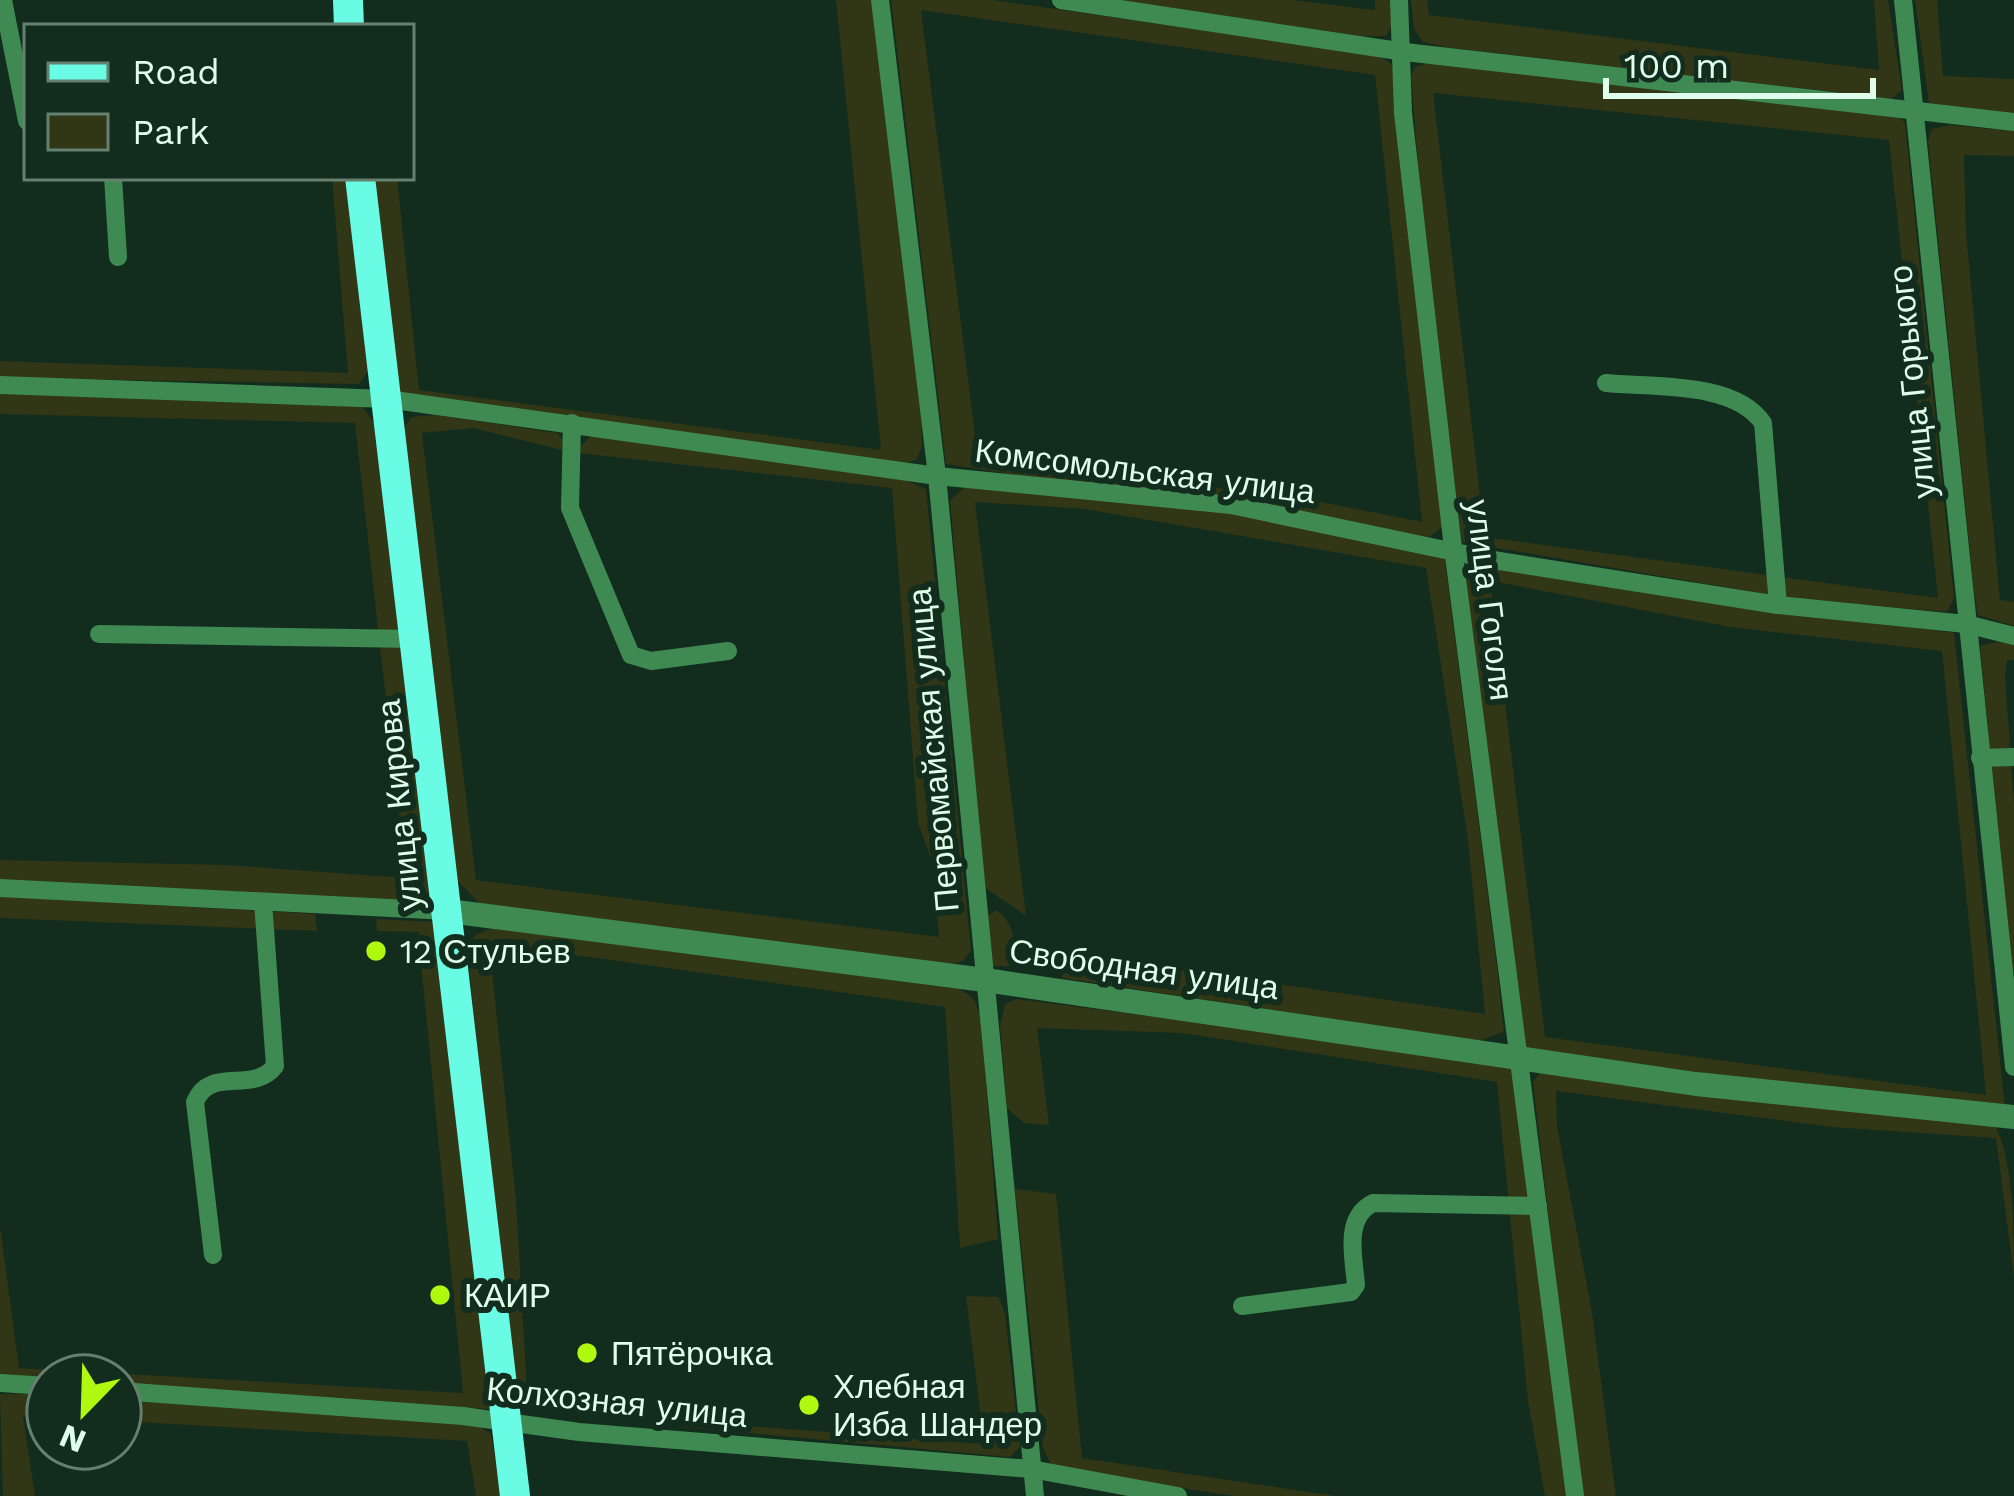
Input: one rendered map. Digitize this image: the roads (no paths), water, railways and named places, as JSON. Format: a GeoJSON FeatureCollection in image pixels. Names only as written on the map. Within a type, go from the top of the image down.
{"type":"FeatureCollection","features":[{"type":"Feature","properties":{"kind":"main road","name":"улица Кирова"},"geometry":{"type":"LineString","coordinates":[[360,180],[515,1496]]}},
{"type":"Feature","properties":{"kind":"street"},"geometry":{"type":"LineString","coordinates":[[3,0],[24,106]]}},
{"type":"Feature","properties":{"kind":"street","name":"Первомайская улица"},"geometry":{"type":"LineString","coordinates":[[880,0],[937,476],[1035,1496]]}},
{"type":"Feature","properties":{"kind":"street"},"geometry":{"type":"LineString","coordinates":[[1061,0],[1405,52],[2014,122]]}},
{"type":"Feature","properties":{"kind":"street","name":"улица Гоголя"},"geometry":{"type":"LineString","coordinates":[[1399,0],[1405,52],[1403,113],[1453,548],[1575,1496]]}},
{"type":"Feature","properties":{"kind":"street","name":"улица Горького"},"geometry":{"type":"LineString","coordinates":[[1903,0],[2014,1067]]}},
{"type":"Feature","properties":{"kind":"street"},"geometry":{"type":"LineString","coordinates":[[113,180],[118,257]]}},
{"type":"Feature","properties":{"kind":"street"},"geometry":{"type":"LineString","coordinates":[[1606,383],[1750,404],[1763,423],[1778,605]]}},
{"type":"Feature","properties":{"kind":"street","name":"Комсомольская улица"},"geometry":{"type":"LineString","coordinates":[[0,385],[387,399],[937,476],[1231,505],[1453,548],[1492,560],[1778,605],[1966,624],[2014,635]]}},
{"type":"Feature","properties":{"kind":"street"},"geometry":{"type":"LineString","coordinates":[[572,423],[570,508],[631,655],[651,661],[728,651]]}},
{"type":"Feature","properties":{"kind":"street"},"geometry":{"type":"LineString","coordinates":[[99,634],[416,638]]}},
{"type":"Feature","properties":{"kind":"street"},"geometry":{"type":"LineString","coordinates":[[1980,758],[2014,757]]}},
{"type":"Feature","properties":{"kind":"street","name":"Свободная улица"},"geometry":{"type":"LineString","coordinates":[[0,887],[448,911],[985,980],[1696,1084],[2014,1117]]}},
{"type":"Feature","properties":{"kind":"street"},"geometry":{"type":"LineString","coordinates":[[213,1255],[194,1102],[200,1089],[214,1081],[256,1080],[275,1066],[263,902]]}},
{"type":"Feature","properties":{"kind":"street"},"geometry":{"type":"LineString","coordinates":[[1242,1306],[1352,1292],[1356,1285],[1353,1232],[1358,1216],[1373,1203],[1538,1206]]}},
{"type":"Feature","properties":{"kind":"street","name":"Колхозная улица"},"geometry":{"type":"LineString","coordinates":[[144,1393],[463,1416],[504,1424],[1031,1469],[1178,1496]]}},
{"type":"Feature","properties":{"kind":"place","name":"12 Стульев"},"geometry":{"type":"Point","coordinates":[376,951]}},
{"type":"Feature","properties":{"kind":"place","name":"КАИР"},"geometry":{"type":"Point","coordinates":[440,1295]}},
{"type":"Feature","properties":{"kind":"place","name":"Пятёрочка"},"geometry":{"type":"Point","coordinates":[587,1353]}},
{"type":"Feature","properties":{"kind":"place","name":"Хлебная Изба Шандер"},"geometry":{"type":"Point","coordinates":[809,1405]}}]}
